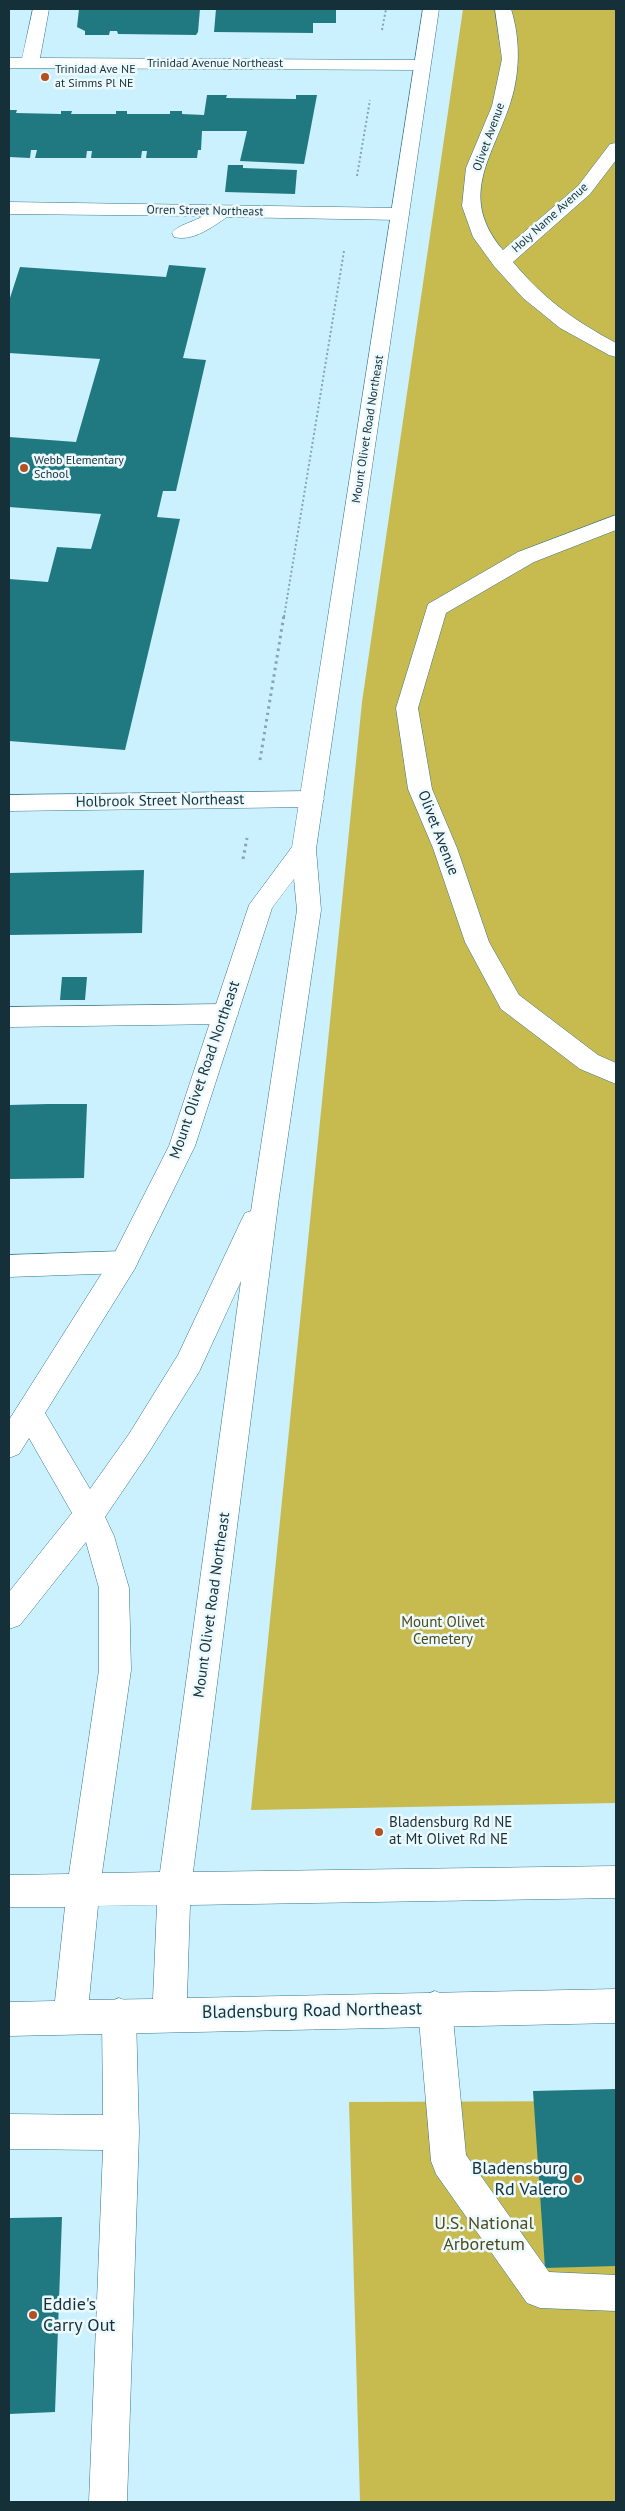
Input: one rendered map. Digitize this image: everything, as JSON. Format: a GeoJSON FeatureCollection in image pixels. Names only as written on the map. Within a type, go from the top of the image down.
{"type":"FeatureCollection","features":[{"type":"Feature","properties":{"kind":"main road"},"geometry":{"type":"LineString","coordinates":[[30,63],[41,9]]}},
{"type":"Feature","properties":{"kind":"main road","name":"Mount Olivet Road Northeast"},"geometry":{"type":"LineString","coordinates":[[170,2014],[174,1888],[266,1197],[310,910],[304,849],[421,65],[431,9]]}},
{"type":"Feature","properties":{"kind":"main road","name":"Olivet Avenue"},"geometry":{"type":"LineString","coordinates":[[503,9],[507,22],[511,59],[501,106],[475,168],[471,206],[482,238],[530,294],[567,324],[616,351]]}},
{"type":"Feature","properties":{"kind":"main road","name":"Trinidad Avenue Northeast"},"geometry":{"type":"LineString","coordinates":[[9,63],[421,65]]}},
{"type":"Feature","properties":{"kind":"main road","name":"Holy Name Avenue"},"geometry":{"type":"LineString","coordinates":[[501,262],[584,190],[616,148]]}},
{"type":"Feature","properties":{"kind":"main road","name":"Orren Street Northeast"},"geometry":{"type":"LineString","coordinates":[[9,208],[400,214]]}},
{"type":"Feature","properties":{"kind":"main road"},"geometry":{"type":"LineString","coordinates":[[181,233],[199,227],[224,211]]}},
{"type":"Feature","properties":{"kind":"main road","name":"Olivet Avenue"},"geometry":{"type":"LineString","coordinates":[[616,522],[526,557],[436,609],[407,708],[420,789],[446,848],[477,942],[510,1002],[589,1062],[616,1074]]}},
{"type":"Feature","properties":{"kind":"main road","name":"Holbrook Street Northeast"},"geometry":{"type":"LineString","coordinates":[[9,803],[312,799]]}},
{"type":"Feature","properties":{"kind":"main road","name":"Mount Olivet Road Northeast"},"geometry":{"type":"LineString","coordinates":[[9,1444],[124,1262],[182,1146],[261,905],[304,849]]}},
{"type":"Feature","properties":{"kind":"main road"},"geometry":{"type":"LineString","coordinates":[[9,1017],[225,1014]]}},
{"type":"Feature","properties":{"kind":"main road","name":"Mount Olivet Road Northeast"},"geometry":{"type":"LineString","coordinates":[[9,1615],[89,1514],[139,1443],[189,1363],[266,1197]]}},
{"type":"Feature","properties":{"kind":"main road"},"geometry":{"type":"LineString","coordinates":[[9,1266],[124,1262]]}},
{"type":"Feature","properties":{"kind":"main road"},"geometry":{"type":"LineString","coordinates":[[30,1413],[89,1514],[99,1536],[114,1588],[115,1670],[83,1890],[70,2016]]}},
{"type":"Feature","properties":{"kind":"main road"},"geometry":{"type":"LineString","coordinates":[[9,1891],[616,1882]]}},
{"type":"Feature","properties":{"kind":"main road","name":"Bladensburg Road Northeast"},"geometry":{"type":"LineString","coordinates":[[9,2019],[435,2008],[616,2006]]}},
{"type":"Feature","properties":{"kind":"main road"},"geometry":{"type":"LineString","coordinates":[[435,2008],[449,2161],[540,2290],[616,2293]]}},
{"type":"Feature","properties":{"kind":"main road"},"geometry":{"type":"LineString","coordinates":[[108,2502],[122,2133],[119,2015]]}},
{"type":"Feature","properties":{"kind":"main road"},"geometry":{"type":"LineString","coordinates":[[9,2132],[122,2133]]}},
{"type":"Feature","properties":{"kind":"path"},"geometry":{"type":"LineString","coordinates":[[242,863],[350,213],[386,9]]}},
{"type":"Feature","properties":{"kind":"green space","name":"Mount Olivet Cemetery"},"geometry":{"type":"Polygon","coordinates":[[[463,9],[616,9],[616,1803],[251,1810],[362,702],[463,9]]]}},
{"type":"Feature","properties":{"kind":"green space","name":"U.S. National Arboretum"},"geometry":{"type":"Polygon","coordinates":[[[616,2101],[616,2502],[360,2502],[349,2102],[616,2101]]]}},
{"type":"Feature","properties":{"kind":"building"},"geometry":{"type":"Polygon","coordinates":[[[79,9],[200,9],[198,32],[196,35],[118,34],[117,31],[110,31],[109,35],[85,35],[85,31],[77,27],[79,9]]]}},
{"type":"Feature","properties":{"kind":"building"},"geometry":{"type":"Polygon","coordinates":[[[216,9],[336,9],[336,23],[313,23],[313,33],[214,32],[216,9]]]}},
{"type":"Feature","properties":{"kind":"building"},"geometry":{"type":"Polygon","coordinates":[[[207,95],[227,95],[226,98],[296,99],[296,95],[317,95],[304,164],[240,161],[247,131],[202,131],[201,150],[198,150],[197,158],[146,158],[147,151],[142,151],[141,158],[91,158],[92,151],[87,151],[86,158],[35,158],[37,150],[31,150],[30,158],[9,157],[9,110],[17,110],[16,113],[61,114],[61,111],[72,111],[71,114],[116,114],[116,111],[127,111],[127,114],[170,114],[170,111],[182,111],[182,114],[204,115],[207,95]]]}},
{"type":"Feature","properties":{"kind":"building"},"geometry":{"type":"Polygon","coordinates":[[[228,165],[243,165],[243,168],[297,170],[295,194],[225,192],[228,165]]]}},
{"type":"Feature","properties":{"kind":"building"},"geometry":{"type":"Polygon","coordinates":[[[169,265],[206,268],[183,358],[206,360],[176,491],[163,491],[157,517],[180,519],[125,750],[9,741],[9,579],[48,582],[57,547],[91,549],[101,514],[9,507],[9,437],[76,442],[100,359],[9,353],[9,301],[20,267],[166,277],[169,265]]]}},
{"type":"Feature","properties":{"kind":"building"},"geometry":{"type":"Polygon","coordinates":[[[144,870],[142,933],[9,935],[9,873],[144,870]]]}},
{"type":"Feature","properties":{"kind":"building"},"geometry":{"type":"Polygon","coordinates":[[[62,977],[87,977],[85,1000],[60,1000],[62,977]]]}},
{"type":"Feature","properties":{"kind":"building"},"geometry":{"type":"Polygon","coordinates":[[[87,1104],[84,1178],[9,1179],[9,1105],[87,1104]]]}},
{"type":"Feature","properties":{"kind":"building","name":"Bladensburg Rd Valero"},"geometry":{"type":"Polygon","coordinates":[[[616,2089],[616,2266],[545,2268],[533,2091],[616,2089]]]}},
{"type":"Feature","properties":{"kind":"building","name":"Eddie's Carry Out"},"geometry":{"type":"Polygon","coordinates":[[[62,2217],[55,2412],[9,2414],[9,2218],[62,2217]]]}},
{"type":"Feature","properties":{"kind":"place","name":"Trinidad Ave NE at Simms Pl NE"},"geometry":{"type":"Point","coordinates":[45,77]}},
{"type":"Feature","properties":{"kind":"place","name":"Webb Elementary School"},"geometry":{"type":"Point","coordinates":[24,468]}},
{"type":"Feature","properties":{"kind":"place","name":"Bladensburg Rd NE at Mt Olivet Rd NE"},"geometry":{"type":"Point","coordinates":[379,1832]}},
{"type":"Feature","properties":{"kind":"place","name":"Bladensburg Rd Valero"},"geometry":{"type":"Point","coordinates":[578,2179]}},
{"type":"Feature","properties":{"kind":"place","name":"Eddie's Carry Out"},"geometry":{"type":"Point","coordinates":[33,2315]}}]}
